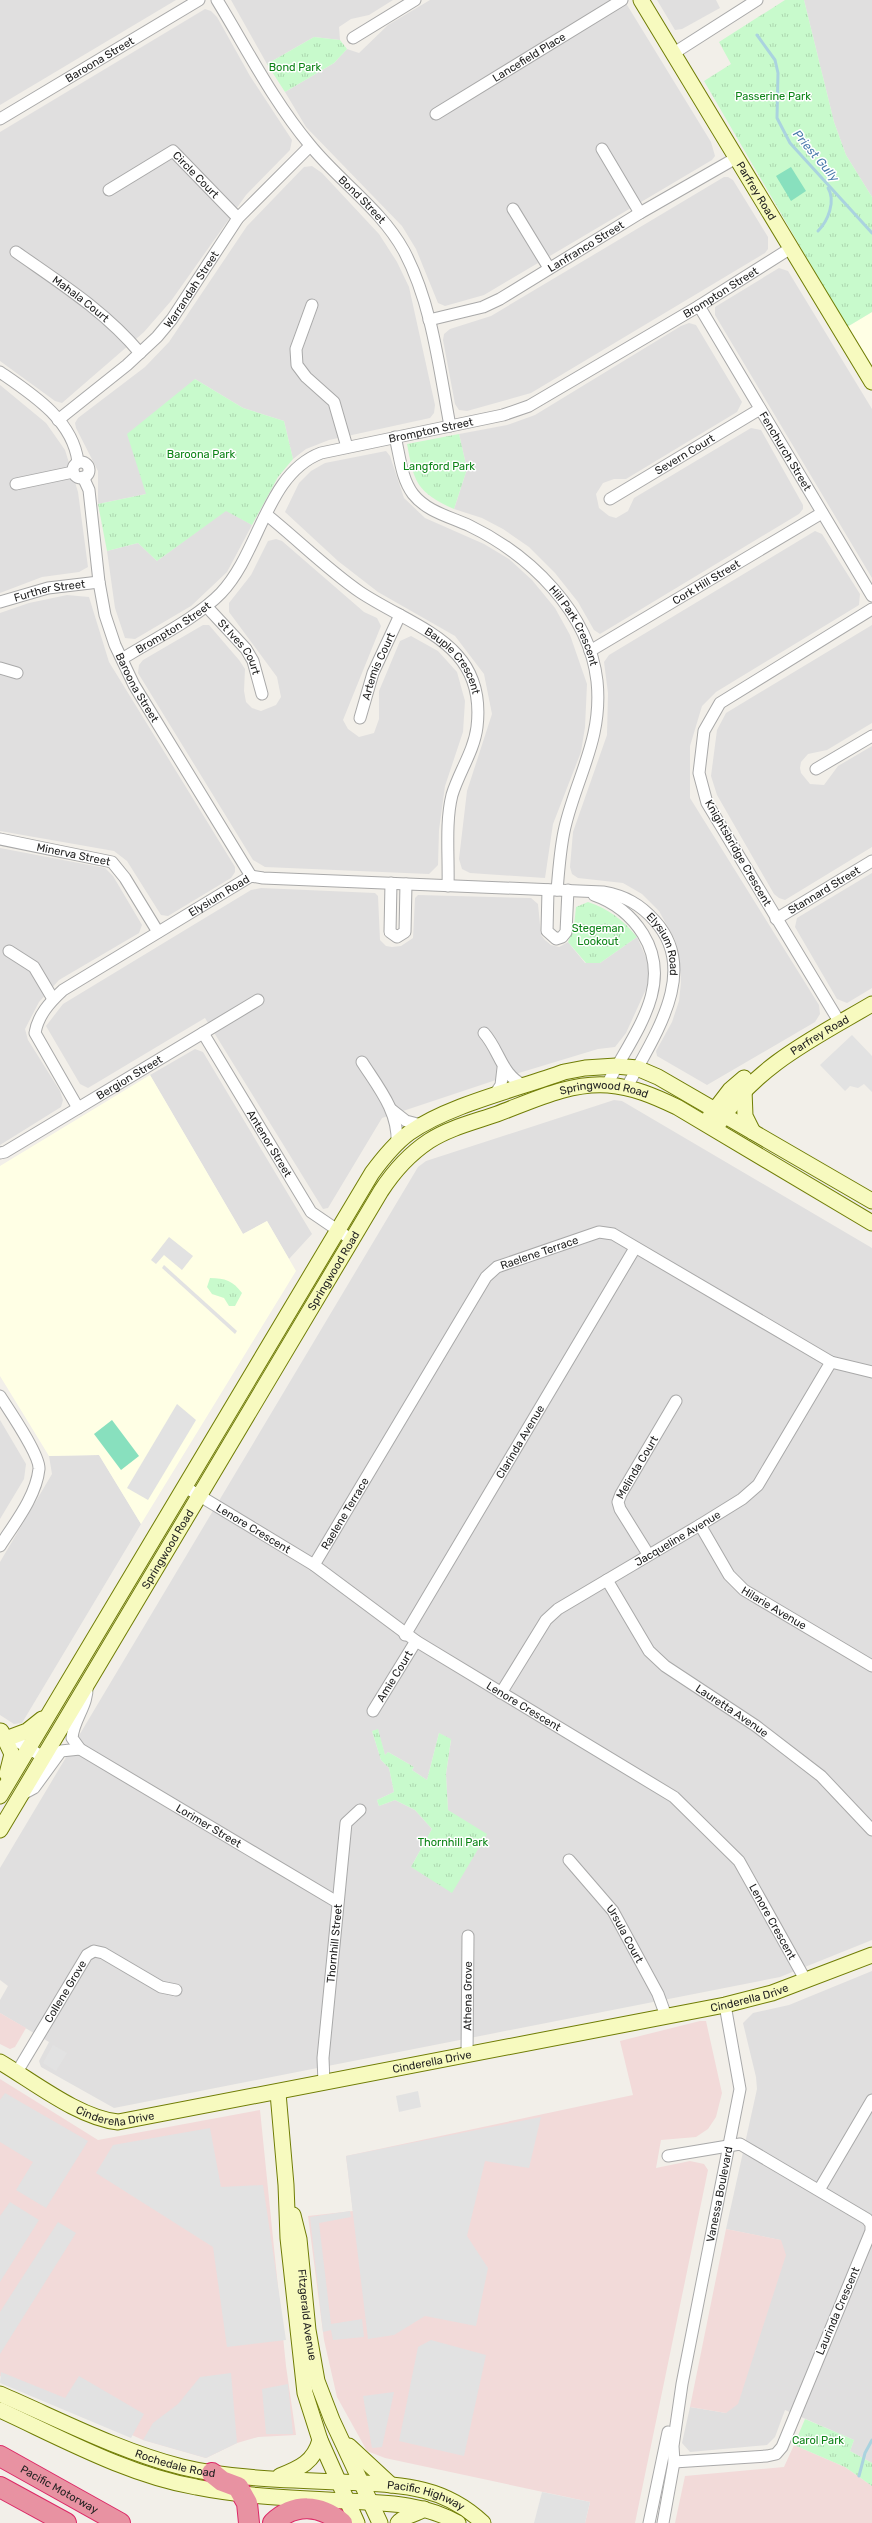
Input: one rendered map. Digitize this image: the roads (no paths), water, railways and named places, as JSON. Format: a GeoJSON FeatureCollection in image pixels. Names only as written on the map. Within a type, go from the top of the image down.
{"type":"FeatureCollection","features":[{"type":"Feature","properties":{"kind":"highway","name":"Pacific Motorway"},"geometry":{"type":"LineString","coordinates":[[0,2456],[120,2523]]}},
{"type":"Feature","properties":{"kind":"highway"},"geometry":{"type":"LineString","coordinates":[[212,2473],[222,2481],[238,2487],[242,2492],[247,2503],[249,2523]]}},
{"type":"Feature","properties":{"kind":"highway"},"geometry":{"type":"LineString","coordinates":[[0,2487],[66,2523]]}},
{"type":"Feature","properties":{"kind":"highway"},"geometry":{"type":"LineString","coordinates":[[261,2523],[274,2509],[294,2496]]}},
{"type":"Feature","properties":{"kind":"highway"},"geometry":{"type":"LineString","coordinates":[[273,2523],[289,2511],[308,2507],[329,2514],[342,2523]]}},
{"type":"Feature","properties":{"kind":"main road","name":"Parfrey Road"},"geometry":{"type":"LineString","coordinates":[[641,0],[872,382]]}},
{"type":"Feature","properties":{"kind":"main road","name":"Parfrey Road"},"geometry":{"type":"LineString","coordinates":[[719,1112],[769,1067],[872,1004]]}},
{"type":"Feature","properties":{"kind":"main road","name":"Springwood Road"},"geometry":{"type":"LineString","coordinates":[[1,1795],[372,1173],[397,1143],[421,1125],[442,1115],[564,1072],[585,1068],[616,1066],[637,1068],[658,1077],[872,1201]]}},
{"type":"Feature","properties":{"kind":"main road","name":"Parfrey Road"},"geometry":{"type":"LineString","coordinates":[[709,1127],[738,1082],[752,1073],[769,1067]]}},
{"type":"Feature","properties":{"kind":"main road","name":"Springwood Road"},"geometry":{"type":"LineString","coordinates":[[0,1830],[392,1174],[406,1158],[429,1141],[457,1128],[569,1088],[607,1084],[627,1087],[647,1093],[709,1127],[872,1223]]}},
{"type":"Feature","properties":{"kind":"main road"},"geometry":{"type":"LineString","coordinates":[[744,1090],[745,1116],[753,1132]]}},
{"type":"Feature","properties":{"kind":"main road"},"geometry":{"type":"LineString","coordinates":[[1,1795],[4,1779],[13,1759],[10,1746],[4,1733],[32,1728],[50,1712]]}},
{"type":"Feature","properties":{"kind":"main road","name":"Cinderella Drive"},"geometry":{"type":"LineString","coordinates":[[0,2062],[80,2110],[98,2118],[118,2122],[278,2093],[725,2005],[772,1993],[872,1955]]}},
{"type":"Feature","properties":{"kind":"main road","name":"Fitzgerald Avenue"},"geometry":{"type":"LineString","coordinates":[[278,2093],[286,2185],[288,2238],[303,2378],[310,2414],[357,2523]]}},
{"type":"Feature","properties":{"kind":"main road","name":"Fitzgerald Avenue"},"geometry":{"type":"LineString","coordinates":[[286,2185],[299,2239],[312,2359],[324,2402],[363,2483],[380,2523]]}},
{"type":"Feature","properties":{"kind":"main road","name":"Rochedale Road"},"geometry":{"type":"LineString","coordinates":[[0,2394],[130,2451],[182,2467],[212,2473],[363,2483]]}},
{"type":"Feature","properties":{"kind":"main road","name":"Rochedale Road"},"geometry":{"type":"LineString","coordinates":[[0,2410],[120,2463],[169,2481],[217,2491],[348,2501]]}},
{"type":"Feature","properties":{"kind":"main road"},"geometry":{"type":"LineString","coordinates":[[278,2477],[307,2464],[315,2452],[320,2440]]}},
{"type":"Feature","properties":{"kind":"main road","name":"Fitzgerald Avenue"},"geometry":{"type":"LineString","coordinates":[[343,2441],[357,2452],[391,2485]]}},
{"type":"Feature","properties":{"kind":"main road","name":"Pacific Highway"},"geometry":{"type":"LineString","coordinates":[[363,2483],[409,2486],[435,2493],[451,2500],[483,2523]]}},
{"type":"Feature","properties":{"kind":"main road","name":"Pacific Highway"},"geometry":{"type":"LineString","coordinates":[[348,2501],[370,2501],[424,2509],[458,2523]]}},
{"type":"Feature","properties":{"kind":"main road"},"geometry":{"type":"LineString","coordinates":[[398,2523],[401,2519],[417,2514],[424,2509]]}},
{"type":"Feature","properties":{"kind":"street","name":"Baroona Street"},"geometry":{"type":"LineString","coordinates":[[0,119],[199,0]]}},
{"type":"Feature","properties":{"kind":"street","name":"Bond Street"},"geometry":{"type":"LineString","coordinates":[[218,0],[284,110],[310,146],[388,228],[399,244],[413,270],[429,320],[450,426]]}},
{"type":"Feature","properties":{"kind":"street"},"geometry":{"type":"LineString","coordinates":[[353,38],[415,0]]}},
{"type":"Feature","properties":{"kind":"street","name":"Lancefield Place"},"geometry":{"type":"LineString","coordinates":[[436,114],[622,0]]}},
{"type":"Feature","properties":{"kind":"street"},"geometry":{"type":"LineString","coordinates":[[674,53],[757,0]]}},
{"type":"Feature","properties":{"kind":"street","name":"Warrandah Street"},"geometry":{"type":"LineString","coordinates":[[58,420],[140,353],[157,337],[172,319],[238,218],[310,146]]}},
{"type":"Feature","properties":{"kind":"street"},"geometry":{"type":"LineString","coordinates":[[602,149],[640,213]]}},
{"type":"Feature","properties":{"kind":"street","name":"Circle Court"},"geometry":{"type":"LineString","coordinates":[[108,190],[173,151],[238,218]]}},
{"type":"Feature","properties":{"kind":"street","name":"Lanfranco Street"},"geometry":{"type":"LineString","coordinates":[[429,320],[483,307],[640,213],[736,158]]}},
{"type":"Feature","properties":{"kind":"street"},"geometry":{"type":"LineString","coordinates":[[513,209],[549,268]]}},
{"type":"Feature","properties":{"kind":"street","name":"Brompton Street"},"geometry":{"type":"LineString","coordinates":[[122,659],[207,607],[222,593],[239,570],[283,483],[305,459],[347,447],[450,426],[529,406],[699,306],[791,248]]}},
{"type":"Feature","properties":{"kind":"street","name":"Mahala Court"},"geometry":{"type":"LineString","coordinates":[[16,252],[92,305],[114,324],[140,353]]}},
{"type":"Feature","properties":{"kind":"street"},"geometry":{"type":"LineString","coordinates":[[312,305],[296,349],[297,364],[306,377],[334,402],[347,447]]}},
{"type":"Feature","properties":{"kind":"street","name":"Fenchurch Street"},"geometry":{"type":"LineString","coordinates":[[699,306],[872,596]]}},
{"type":"Feature","properties":{"kind":"street","name":"Baroona Street"},"geometry":{"type":"LineString","coordinates":[[0,372],[34,396],[58,420],[75,447],[78,471],[89,490],[99,582],[105,615],[122,659],[134,685],[251,876]]}},
{"type":"Feature","properties":{"kind":"street","name":"Severn Court"},"geometry":{"type":"LineString","coordinates":[[610,499],[760,409]]}},
{"type":"Feature","properties":{"kind":"street","name":"Hill Park Crescent"},"geometry":{"type":"LineString","coordinates":[[395,437],[405,481],[414,495],[431,509],[470,526],[505,545],[534,568],[555,591],[571,615],[590,651],[597,681],[597,717],[589,759],[565,826],[560,853],[558,890]]}},
{"type":"Feature","properties":{"kind":"street"},"geometry":{"type":"LineString","coordinates":[[16,484],[78,471]]}},
{"type":"Feature","properties":{"kind":"street","name":"Cork Hill Street"},"geometry":{"type":"LineString","coordinates":[[590,651],[822,512]]}},
{"type":"Feature","properties":{"kind":"street","name":"Bauple Crescent"},"geometry":{"type":"LineString","coordinates":[[267,514],[360,592],[450,645],[462,659],[475,685],[478,703],[477,728],[452,795],[448,886]]}},
{"type":"Feature","properties":{"kind":"street","name":"Further Street"},"geometry":{"type":"LineString","coordinates":[[0,602],[48,588],[99,582]]}},
{"type":"Feature","properties":{"kind":"street","name":"St Ives Court"},"geometry":{"type":"LineString","coordinates":[[207,607],[246,649],[253,660],[262,694]]}},
{"type":"Feature","properties":{"kind":"street","name":"Knightsbridge Crescent"},"geometry":{"type":"LineString","coordinates":[[840,1023],[707,803],[698,773],[704,731],[720,704],[872,609]]}},
{"type":"Feature","properties":{"kind":"street","name":"Artemis Court"},"geometry":{"type":"LineString","coordinates":[[360,718],[383,648],[400,615]]}},
{"type":"Feature","properties":{"kind":"street"},"geometry":{"type":"LineString","coordinates":[[0,668],[17,673]]}},
{"type":"Feature","properties":{"kind":"street"},"geometry":{"type":"LineString","coordinates":[[816,769],[872,736]]}},
{"type":"Feature","properties":{"kind":"street","name":"Minerva Street"},"geometry":{"type":"LineString","coordinates":[[0,839],[112,862],[126,878],[158,932]]}},
{"type":"Feature","properties":{"kind":"street","name":"Stannard Street"},"geometry":{"type":"LineString","coordinates":[[776,918],[872,861]]}},
{"type":"Feature","properties":{"kind":"street","name":"Elysium Road"},"geometry":{"type":"LineString","coordinates":[[78,1108],[35,1033],[37,1022],[53,999],[63,990],[251,876],[263,878],[390,884],[603,892],[631,900],[645,910],[658,924],[667,937],[672,952],[674,969],[669,1003],[660,1026],[627,1087]]}},
{"type":"Feature","properties":{"kind":"street"},"geometry":{"type":"LineString","coordinates":[[390,884],[390,932],[397,938],[405,932],[406,884]]}},
{"type":"Feature","properties":{"kind":"street","name":"Elysium Road"},"geometry":{"type":"LineString","coordinates":[[582,891],[606,900],[631,918],[648,942],[653,955],[655,986],[651,1001],[607,1084]]}},
{"type":"Feature","properties":{"kind":"street"},"geometry":{"type":"LineString","coordinates":[[9,951],[34,968],[53,999]]}},
{"type":"Feature","properties":{"kind":"street","name":"Bergion Street"},"geometry":{"type":"LineString","coordinates":[[0,1153],[5,1152],[258,1000]]}},
{"type":"Feature","properties":{"kind":"street","name":"Antenor Street"},"geometry":{"type":"LineString","coordinates":[[203,1033],[311,1212],[352,1240]]}},
{"type":"Feature","properties":{"kind":"street"},"geometry":{"type":"LineString","coordinates":[[484,1033],[493,1043],[503,1068],[513,1079],[525,1086]]}},
{"type":"Feature","properties":{"kind":"street"},"geometry":{"type":"LineString","coordinates":[[362,1062],[392,1110],[396,1126],[397,1143]]}},
{"type":"Feature","properties":{"kind":"street"},"geometry":{"type":"LineString","coordinates":[[493,1097],[501,1085],[503,1068]]}},
{"type":"Feature","properties":{"kind":"street"},"geometry":{"type":"LineString","coordinates":[[392,1110],[406,1121],[421,1125]]}},
{"type":"Feature","properties":{"kind":"street","name":"Raelene Terrace"},"geometry":{"type":"LineString","coordinates":[[314,1565],[486,1277],[497,1267],[599,1232],[613,1234],[831,1362],[872,1372]]}},
{"type":"Feature","properties":{"kind":"street","name":"Clarinda Avenue"},"geometry":{"type":"LineString","coordinates":[[405,1635],[635,1248]]}},
{"type":"Feature","properties":{"kind":"street","name":"Jacqueline Avenue"},"geometry":{"type":"LineString","coordinates":[[501,1693],[546,1620],[558,1609],[742,1499],[758,1484],[831,1362]]}},
{"type":"Feature","properties":{"kind":"street"},"geometry":{"type":"LineString","coordinates":[[0,1396],[32,1449],[39,1468],[30,1496],[0,1546]]}},
{"type":"Feature","properties":{"kind":"street","name":"Melinda Court"},"geometry":{"type":"LineString","coordinates":[[648,1554],[620,1510],[618,1502],[621,1494],[676,1401]]}},
{"type":"Feature","properties":{"kind":"street","name":"Lenore Crescent"},"geometry":{"type":"LineString","coordinates":[[185,1487],[314,1565],[405,1635],[674,1797],[739,1861],[806,1981]]}},
{"type":"Feature","properties":{"kind":"street","name":"Hilarie Avenue"},"geometry":{"type":"LineString","coordinates":[[700,1525],[730,1575],[744,1590],[872,1666]]}},
{"type":"Feature","properties":{"kind":"street","name":"Lauretta Avenue"},"geometry":{"type":"LineString","coordinates":[[607,1580],[649,1651],[665,1666],[756,1726],[821,1776],[872,1830]]}},
{"type":"Feature","properties":{"kind":"street","name":"Amie Court"},"geometry":{"type":"LineString","coordinates":[[373,1711],[416,1641]]}},
{"type":"Feature","properties":{"kind":"street"},"geometry":{"type":"LineString","coordinates":[[80,1749],[72,1738],[73,1729],[88,1696],[87,1683]]}},
{"type":"Feature","properties":{"kind":"street"},"geometry":{"type":"LineString","coordinates":[[4,1733],[44,1757]]}},
{"type":"Feature","properties":{"kind":"street"},"geometry":{"type":"LineString","coordinates":[[21,1795],[34,1788],[61,1751],[80,1749]]}},
{"type":"Feature","properties":{"kind":"street","name":"Lorimer Street"},"geometry":{"type":"LineString","coordinates":[[80,1749],[337,1902]]}},
{"type":"Feature","properties":{"kind":"street","name":"Thornhill Street"},"geometry":{"type":"LineString","coordinates":[[324,2084],[323,2058],[337,1902],[346,1823],[360,1810]]}},
{"type":"Feature","properties":{"kind":"street","name":"Ursula Court"},"geometry":{"type":"LineString","coordinates":[[569,1860],[614,1911],[658,1994],[666,2016]]}},
{"type":"Feature","properties":{"kind":"street","name":"Athena Grove"},"geometry":{"type":"LineString","coordinates":[[467,2055],[468,1936]]}},
{"type":"Feature","properties":{"kind":"street","name":"Collene Grove"},"geometry":{"type":"LineString","coordinates":[[17,2072],[87,1955],[94,1951],[103,1953],[161,1987],[176,1990]]}},
{"type":"Feature","properties":{"kind":"street","name":"Vanessa Boulevard"},"geometry":{"type":"LineString","coordinates":[[663,2523],[674,2462],[673,2446],[682,2384],[730,2147],[740,2089],[725,2005]]}},
{"type":"Feature","properties":{"kind":"street"},"geometry":{"type":"LineString","coordinates":[[819,2190],[872,2100]]}},
{"type":"Feature","properties":{"kind":"street","name":"Laurinda Crescent"},"geometry":{"type":"LineString","coordinates":[[668,2156],[730,2147],[740,2144],[867,2219],[872,2224],[871,2231],[782,2447],[776,2454],[766,2456],[674,2462]]}},
{"type":"Feature","properties":{"kind":"street","name":"Vanessa Boulevard"},"geometry":{"type":"LineString","coordinates":[[649,2523],[671,2420],[682,2384]]}},
{"type":"Feature","properties":{"kind":"waterway","name":"Priest Gully"},"geometry":{"type":"LineString","coordinates":[[757,35],[775,60],[778,73],[777,118],[790,143],[872,233]]}},
{"type":"Feature","properties":{"kind":"waterway"},"geometry":{"type":"LineString","coordinates":[[818,231],[822,227],[830,211],[831,199],[828,188]]}},
{"type":"Feature","properties":{"kind":"waterway"},"geometry":{"type":"LineString","coordinates":[[859,2476],[865,2453],[872,2440]]}},
{"type":"Feature","properties":{"kind":"park label","name":"Bond Park"},"geometry":{"type":"Point","coordinates":[295,67]}},
{"type":"Feature","properties":{"kind":"park label","name":"Passerine Park"},"geometry":{"type":"Point","coordinates":[773,96]}},
{"type":"Feature","properties":{"kind":"park label","name":"Baroona Park"},"geometry":{"type":"Point","coordinates":[201,454]}},
{"type":"Feature","properties":{"kind":"park label","name":"Langford Park"},"geometry":{"type":"Point","coordinates":[439,466]}},
{"type":"Feature","properties":{"kind":"park label","name":"Stegeman Lookout"},"geometry":{"type":"Point","coordinates":[598,934]}},
{"type":"Feature","properties":{"kind":"park label","name":"Thornhill Park"},"geometry":{"type":"Point","coordinates":[453,1842]}},
{"type":"Feature","properties":{"kind":"park label","name":"Carol Park"},"geometry":{"type":"Point","coordinates":[818,2440]}}]}
